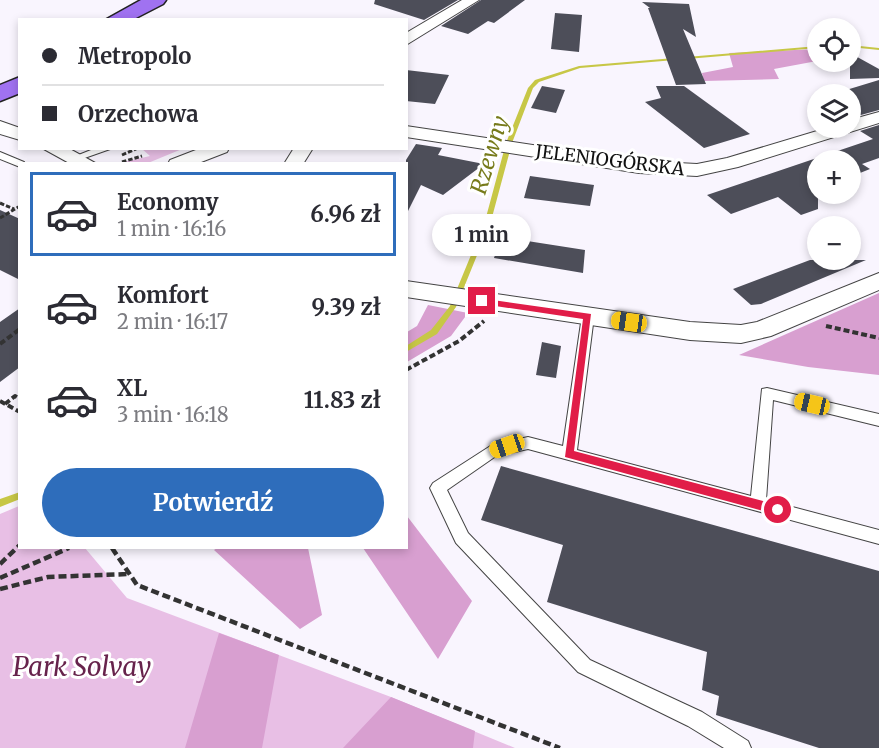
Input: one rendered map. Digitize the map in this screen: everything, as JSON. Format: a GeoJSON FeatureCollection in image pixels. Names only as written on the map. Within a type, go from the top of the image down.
{"type":"FeatureCollection","features":[{"type":"Feature","properties":{"kind":"main road"},"geometry":{"type":"LineString","coordinates":[[120,18],[156,0]]}},
{"type":"Feature","properties":{"kind":"main road"},"geometry":{"type":"LineString","coordinates":[[144,18],[177,0]]}},
{"type":"Feature","properties":{"kind":"main road"},"geometry":{"type":"LineString","coordinates":[[0,78],[18,69]]}},
{"type":"Feature","properties":{"kind":"main road"},"geometry":{"type":"LineString","coordinates":[[0,94],[18,85]]}},
{"type":"Feature","properties":{"kind":"street"},"geometry":{"type":"LineString","coordinates":[[408,39],[472,0]]}},
{"type":"Feature","properties":{"kind":"street"},"geometry":{"type":"LineString","coordinates":[[861,123],[879,117]]}},
{"type":"Feature","properties":{"kind":"street","name":"JELENIOGÓRSKA"},"geometry":{"type":"LineString","coordinates":[[408,131],[639,167],[697,170],[730,163],[812,138]]}},
{"type":"Feature","properties":{"kind":"street"},"geometry":{"type":"LineString","coordinates":[[189,157],[213,150]]}},
{"type":"Feature","properties":{"kind":"street"},"geometry":{"type":"LineString","coordinates":[[408,289],[690,331],[741,334],[762,330],[879,281]]}},
{"type":"Feature","properties":{"kind":"lane"},"geometry":{"type":"LineString","coordinates":[[72,154],[96,150]]}},
{"type":"Feature","properties":{"kind":"lane"},"geometry":{"type":"LineString","coordinates":[[0,155],[18,163]]}},
{"type":"Feature","properties":{"kind":"lane"},"geometry":{"type":"LineString","coordinates":[[569,454],[588,316]]}},
{"type":"Feature","properties":{"kind":"lane"},"geometry":{"type":"LineString","coordinates":[[758,505],[767,393],[879,420]]}},
{"type":"Feature","properties":{"kind":"lane"},"geometry":{"type":"LineString","coordinates":[[741,748],[695,719],[584,666],[462,538],[438,488],[474,461],[507,446],[528,443],[879,537]]}},
{"type":"Feature","properties":{"kind":"path"},"geometry":{"type":"LineString","coordinates":[[122,162],[136,153],[142,156]]}},
{"type":"Feature","properties":{"kind":"path"},"geometry":{"type":"LineString","coordinates":[[0,203],[14,209]]}},
{"type":"Feature","properties":{"kind":"path"},"geometry":{"type":"LineString","coordinates":[[0,218],[18,207]]}},
{"type":"Feature","properties":{"kind":"path"},"geometry":{"type":"LineString","coordinates":[[408,369],[459,341],[480,326],[500,303]]}},
{"type":"Feature","properties":{"kind":"path"},"geometry":{"type":"LineString","coordinates":[[790,318],[879,338]]}},
{"type":"Feature","properties":{"kind":"path"},"geometry":{"type":"LineString","coordinates":[[0,344],[18,330]]}},
{"type":"Feature","properties":{"kind":"path"},"geometry":{"type":"LineString","coordinates":[[2,403],[15,396],[18,398]]}},
{"type":"Feature","properties":{"kind":"path"},"geometry":{"type":"LineString","coordinates":[[2,403],[18,411]]}},
{"type":"Feature","properties":{"kind":"path"},"geometry":{"type":"LineString","coordinates":[[0,564],[18,547]]}},
{"type":"Feature","properties":{"kind":"path"},"geometry":{"type":"LineString","coordinates":[[0,578],[67,549]]}},
{"type":"Feature","properties":{"kind":"path"},"geometry":{"type":"LineString","coordinates":[[113,549],[137,585],[560,748]]}},
{"type":"Feature","properties":{"kind":"path"},"geometry":{"type":"LineString","coordinates":[[0,589],[17,582],[76,572],[130,574]]}},
{"type":"Feature","properties":{"kind":"green space"},"geometry":{"type":"Polygon","coordinates":[[[143,150],[180,150],[150,162],[124,162],[150,156],[143,150]]]}},
{"type":"Feature","properties":{"kind":"green space","name":"Park Solvay"},"geometry":{"type":"Polygon","coordinates":[[[18,506],[18,549],[86,549],[127,598],[391,697],[515,748],[0,748],[0,514],[18,506]]]}},
{"type":"Feature","properties":{"kind":"shaded area"},"geometry":{"type":"Polygon","coordinates":[[[807,49],[807,63],[774,69],[779,79],[704,81],[702,73],[733,67],[729,53],[807,49]]]}},
{"type":"Feature","properties":{"kind":"shaded area"},"geometry":{"type":"Polygon","coordinates":[[[879,293],[879,375],[808,367],[739,355],[879,293]]]}},
{"type":"Feature","properties":{"kind":"shaded area"},"geometry":{"type":"Polygon","coordinates":[[[428,305],[468,313],[451,336],[408,361],[408,331],[417,326],[428,305]]]}},
{"type":"Feature","properties":{"kind":"shaded area"},"geometry":{"type":"Polygon","coordinates":[[[408,517],[472,601],[438,659],[364,549],[408,549],[408,517]]]}},
{"type":"Feature","properties":{"kind":"shaded area"},"geometry":{"type":"Polygon","coordinates":[[[308,549],[322,615],[300,629],[214,550],[308,549]]]}},
{"type":"Feature","properties":{"kind":"shaded area"},"geometry":{"type":"Polygon","coordinates":[[[219,633],[279,655],[262,748],[185,748],[219,633]]]}},
{"type":"Feature","properties":{"kind":"shaded area"},"geometry":{"type":"Polygon","coordinates":[[[391,697],[475,731],[473,748],[343,748],[391,697]]]}},
{"type":"Feature","properties":{"kind":"building"},"geometry":{"type":"Polygon","coordinates":[[[375,0],[458,0],[424,20],[374,4],[375,0]]]}},
{"type":"Feature","properties":{"kind":"building"},"geometry":{"type":"Polygon","coordinates":[[[481,0],[525,0],[494,23],[488,21],[468,34],[441,26],[481,0]]]}},
{"type":"Feature","properties":{"kind":"building"},"geometry":{"type":"Polygon","coordinates":[[[642,2],[689,4],[696,37],[683,29],[706,84],[676,85],[648,8],[650,8],[642,2]]]}},
{"type":"Feature","properties":{"kind":"building"},"geometry":{"type":"Polygon","coordinates":[[[555,13],[582,15],[579,52],[551,49],[555,13]]]}},
{"type":"Feature","properties":{"kind":"building"},"geometry":{"type":"Polygon","coordinates":[[[861,59],[879,69],[879,78],[850,79],[850,72],[861,72],[861,59]]]}},
{"type":"Feature","properties":{"kind":"building"},"geometry":{"type":"Polygon","coordinates":[[[408,70],[449,75],[435,104],[408,101],[408,70]]]}},
{"type":"Feature","properties":{"kind":"building"},"geometry":{"type":"Polygon","coordinates":[[[879,80],[879,110],[861,115],[861,85],[879,80]]]}},
{"type":"Feature","properties":{"kind":"building"},"geometry":{"type":"Polygon","coordinates":[[[542,86],[565,90],[556,113],[531,108],[542,86]]]}},
{"type":"Feature","properties":{"kind":"building"},"geometry":{"type":"Polygon","coordinates":[[[656,86],[684,86],[750,134],[704,148],[645,102],[661,98],[656,86]]]}},
{"type":"Feature","properties":{"kind":"building"},"geometry":{"type":"Polygon","coordinates":[[[879,125],[879,158],[862,164],[870,169],[861,173],[861,150],[840,150],[873,139],[861,131],[879,125]]]}},
{"type":"Feature","properties":{"kind":"building"},"geometry":{"type":"Polygon","coordinates":[[[416,144],[442,148],[438,155],[484,164],[443,195],[421,185],[408,211],[408,162],[406,160],[416,144]]]}},
{"type":"Feature","properties":{"kind":"building"},"geometry":{"type":"Polygon","coordinates":[[[807,161],[807,204],[818,204],[818,209],[801,215],[778,197],[731,214],[707,195],[807,161]]]}},
{"type":"Feature","properties":{"kind":"building"},"geometry":{"type":"Polygon","coordinates":[[[530,176],[594,185],[590,206],[524,198],[530,176]]]}},
{"type":"Feature","properties":{"kind":"building"},"geometry":{"type":"Polygon","coordinates":[[[0,210],[18,218],[18,279],[0,270],[0,210]]]}},
{"type":"Feature","properties":{"kind":"building"},"geometry":{"type":"Polygon","coordinates":[[[501,237],[585,250],[583,273],[494,258],[501,237]]]}},
{"type":"Feature","properties":{"kind":"building"},"geometry":{"type":"Polygon","coordinates":[[[807,261],[807,270],[842,270],[761,304],[751,305],[733,289],[807,261]]]}},
{"type":"Feature","properties":{"kind":"building"},"geometry":{"type":"Polygon","coordinates":[[[18,309],[18,368],[0,382],[0,322],[18,309]]]}},
{"type":"Feature","properties":{"kind":"building"},"geometry":{"type":"Polygon","coordinates":[[[542,342],[561,346],[556,378],[536,375],[542,342]]]}},
{"type":"Feature","properties":{"kind":"building"},"geometry":{"type":"Polygon","coordinates":[[[501,466],[879,571],[879,748],[819,748],[716,715],[719,696],[702,690],[707,652],[547,602],[563,545],[481,520],[501,466]]]}},
{"type":"Feature","properties":{"kind":"waterway","name":"Rzewny"},"geometry":{"type":"LineString","coordinates":[[861,47],[879,49]]}},
{"type":"Feature","properties":{"kind":"waterway","name":"Rzewny"},"geometry":{"type":"LineString","coordinates":[[408,349],[434,332],[453,307],[488,221],[509,143],[531,88],[537,81],[579,67],[807,48]]}},
{"type":"Feature","properties":{"kind":"waterway","name":"Rzewny"},"geometry":{"type":"LineString","coordinates":[[0,503],[18,496]]}},
{"type":"Feature","properties":{"kind":"route"},"geometry":{"type":"LineString","coordinates":[[482,301],[588,316],[569,454],[778,510]]}}]}
